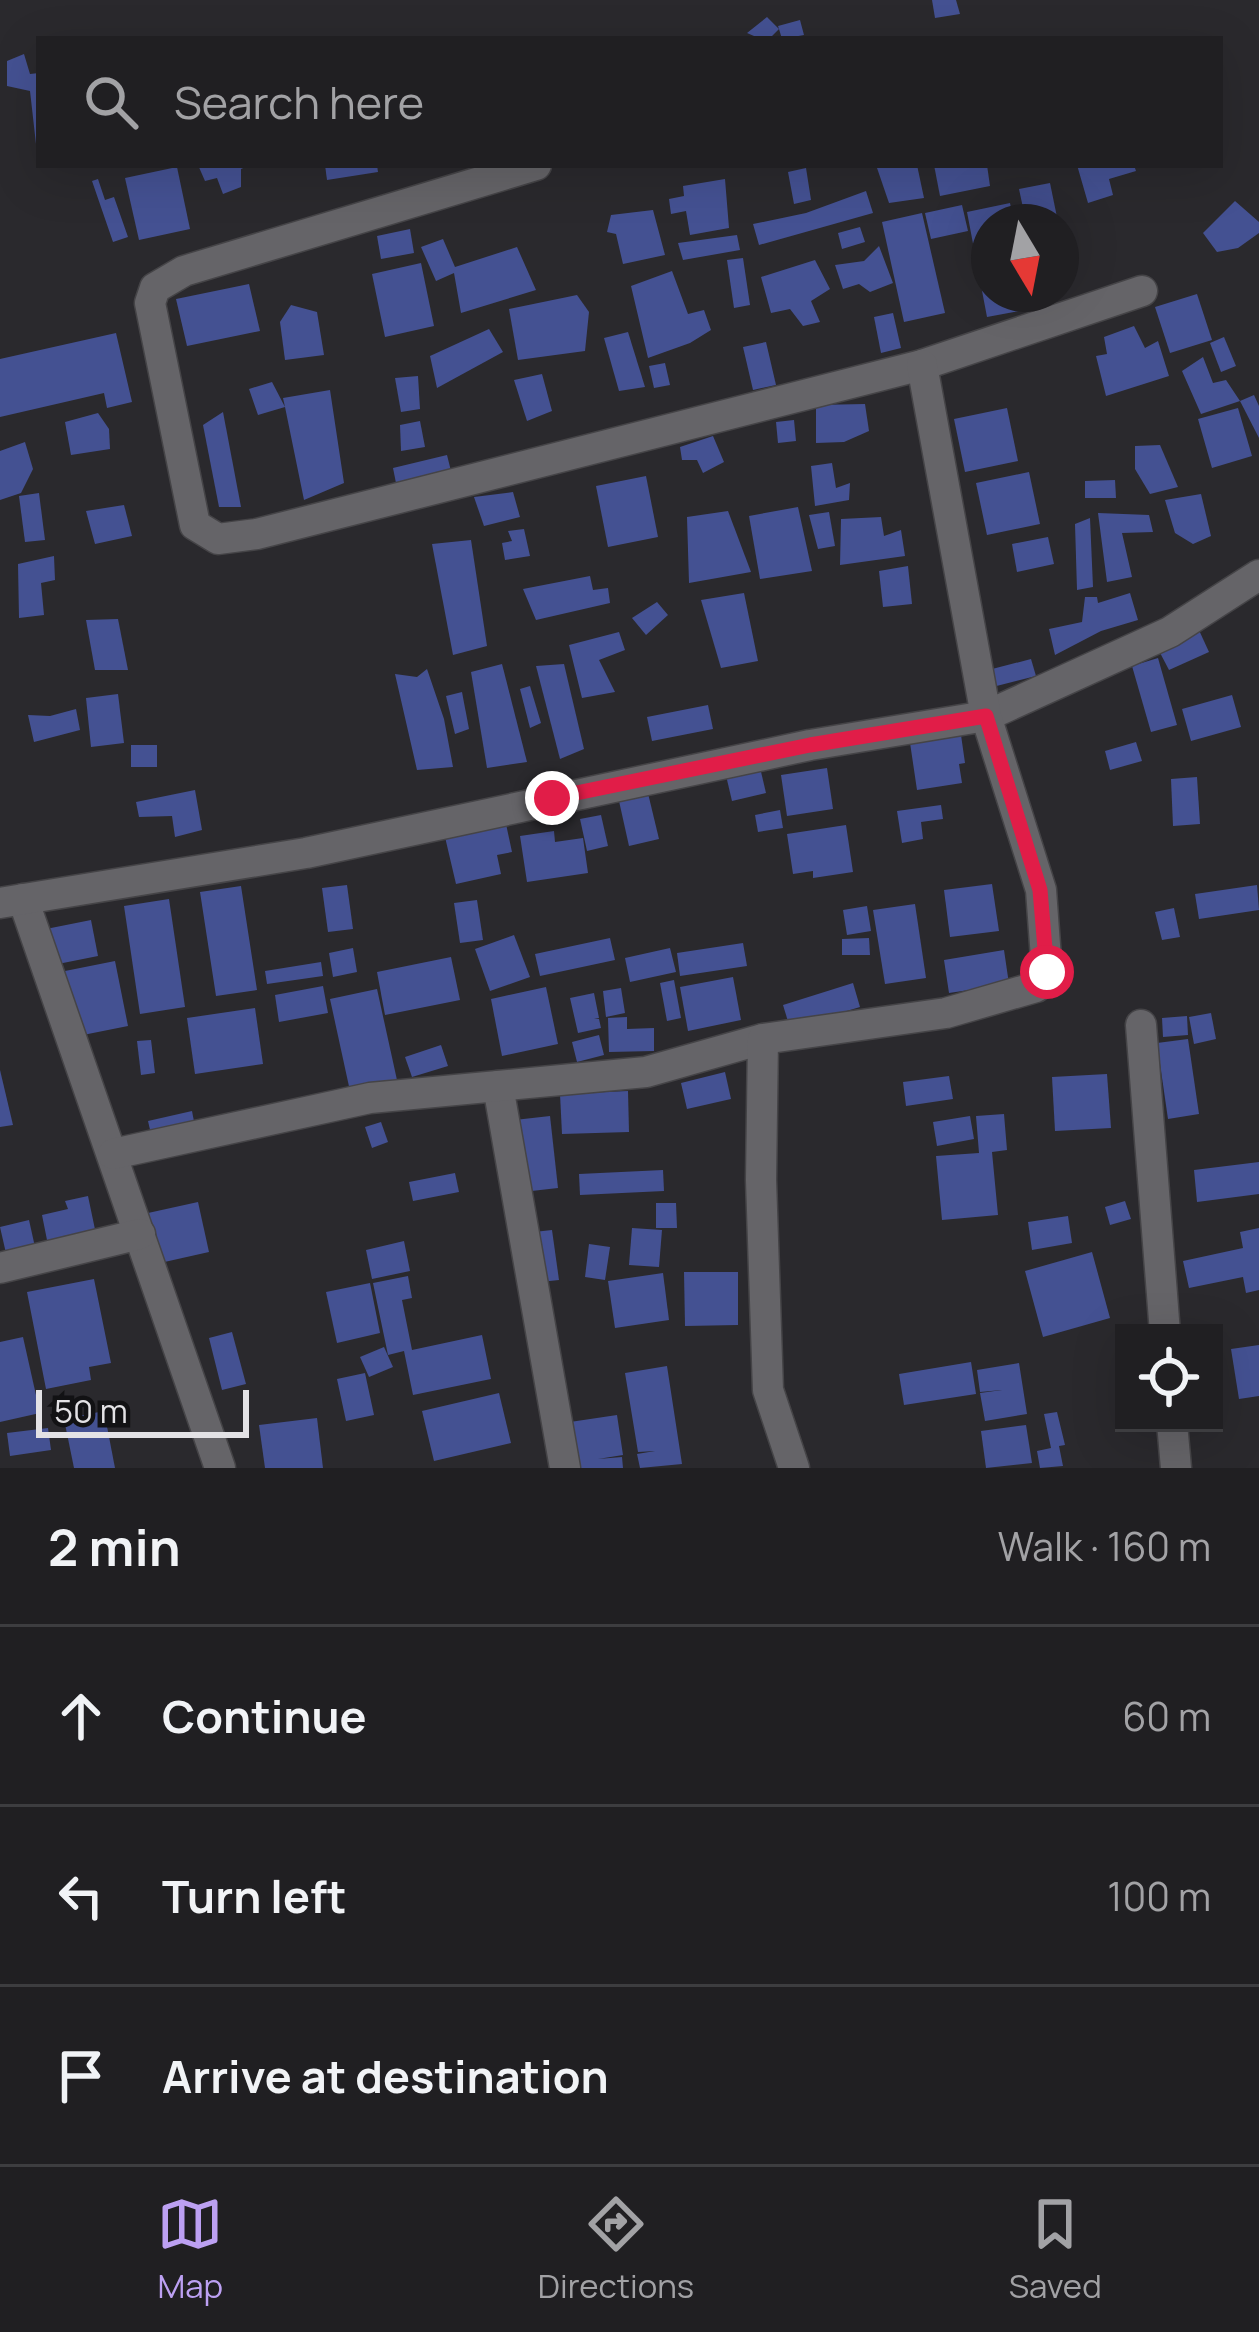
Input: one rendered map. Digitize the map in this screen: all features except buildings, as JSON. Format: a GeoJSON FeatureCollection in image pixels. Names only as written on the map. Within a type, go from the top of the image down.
{"type":"FeatureCollection","features":[{"type":"Feature","properties":{"kind":"street"},"geometry":{"type":"LineString","coordinates":[[526,168],[184,271],[155,288],[150,303],[195,525],[218,539],[257,535],[922,365],[1142,291]]}},
{"type":"Feature","properties":{"kind":"street"},"geometry":{"type":"LineString","coordinates":[[113,1154],[370,1098],[646,1072],[763,1039],[946,1012],[1036,987],[1047,972],[1040,890],[986,716],[922,365]]}},
{"type":"Feature","properties":{"kind":"street"},"geometry":{"type":"LineString","coordinates":[[220,1468],[113,1154],[12,901],[306,853],[810,745],[986,716],[1170,632],[1258,583]]}},
{"type":"Feature","properties":{"kind":"street"},"geometry":{"type":"LineString","coordinates":[[1142,1025],[1164,1324]]}},
{"type":"Feature","properties":{"kind":"street"},"geometry":{"type":"LineString","coordinates":[[763,1039],[760,1180],[768,1390],[794,1468]]}},
{"type":"Feature","properties":{"kind":"street"},"geometry":{"type":"LineString","coordinates":[[498,1086],[565,1468]]}},
{"type":"Feature","properties":{"kind":"street"},"geometry":{"type":"LineString","coordinates":[[0,1268],[140,1234]]}},
{"type":"Feature","properties":{"kind":"street"},"geometry":{"type":"LineString","coordinates":[[1173,1432],[1176,1468]]}},
{"type":"Feature","properties":{"kind":"route"},"geometry":{"type":"LineString","coordinates":[[552,798],[810,745],[986,716],[1040,890],[1047,972]]}}]}
